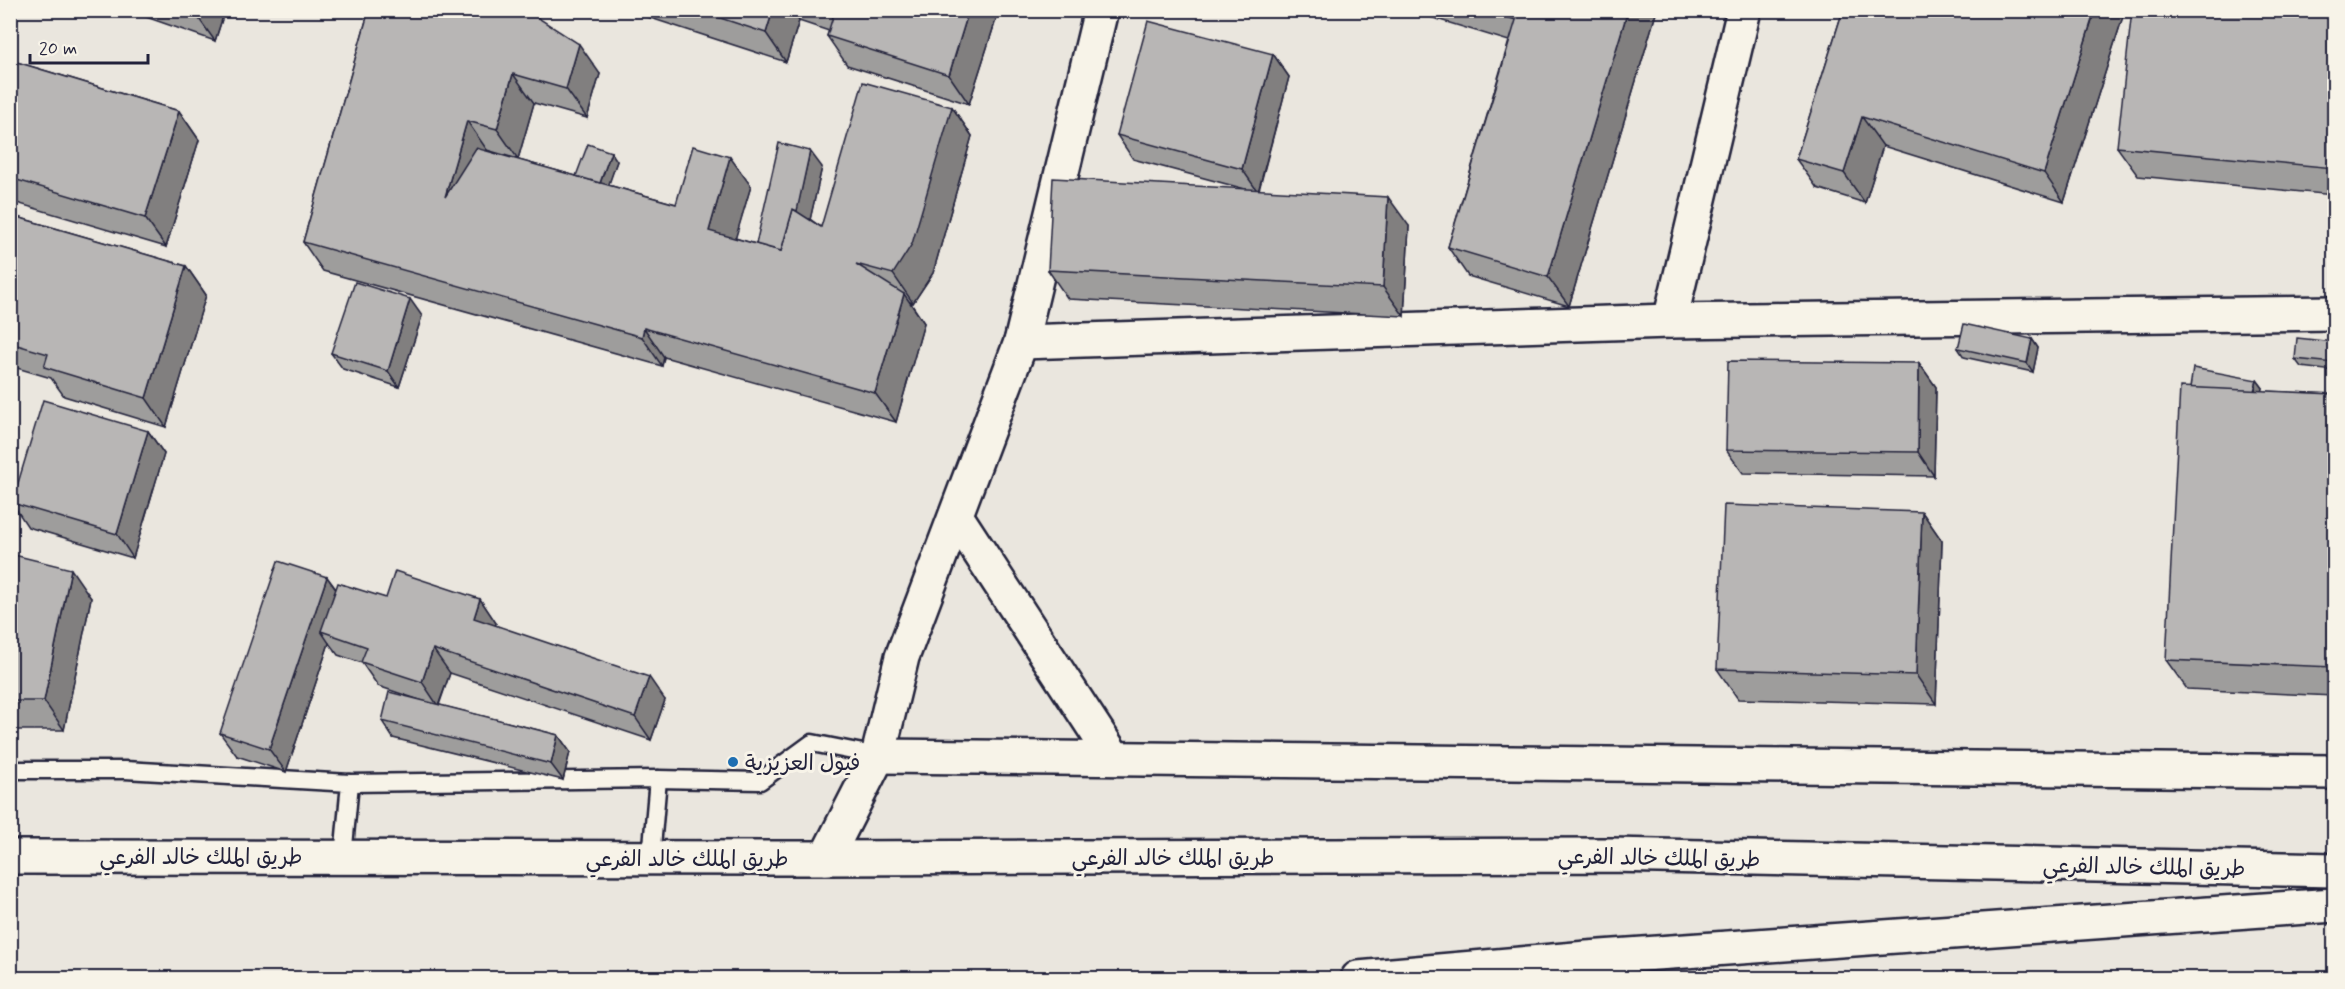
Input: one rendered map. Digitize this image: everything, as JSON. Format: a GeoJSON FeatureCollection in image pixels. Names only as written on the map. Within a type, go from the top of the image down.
{"type":"FeatureCollection","features":[{"type":"Feature","properties":{"kind":"street"},"geometry":{"type":"LineString","coordinates":[[825,858],[878,756],[902,657],[1021,342],[1101,10]]}},
{"type":"Feature","properties":{"kind":"street"},"geometry":{"type":"LineString","coordinates":[[1670,321],[1744,10]]}},
{"type":"Feature","properties":{"kind":"street"},"geometry":{"type":"LineString","coordinates":[[1021,342],[1670,321],[2334,313]]}},
{"type":"Feature","properties":{"kind":"street"},"geometry":{"type":"LineString","coordinates":[[956,516],[1114,758]]}},
{"type":"Feature","properties":{"kind":"street"},"geometry":{"type":"LineString","coordinates":[[878,756],[2334,772]]}},
{"type":"Feature","properties":{"kind":"street","name":"طريق الملك خالد الفرعي"},"geometry":{"type":"LineString","coordinates":[[10,857],[825,858],[1611,855],[2334,870]]}},
{"type":"Feature","properties":{"kind":"street"},"geometry":{"type":"LineString","coordinates":[[1358,978],[1599,957],[2334,905]]}},
{"type":"Feature","properties":{"kind":"lane"},"geometry":{"type":"LineString","coordinates":[[10,770],[125,770],[350,783],[658,779],[760,781],[812,743],[878,756]]}},
{"type":"Feature","properties":{"kind":"lane"},"geometry":{"type":"LineString","coordinates":[[651,858],[658,779]]}},
{"type":"Feature","properties":{"kind":"lane"},"geometry":{"type":"LineString","coordinates":[[343,857],[350,783]]}},
{"type":"Feature","properties":{"kind":"building"},"geometry":{"type":"Polygon","coordinates":[[[369,10],[526,10],[579,44],[566,89],[513,74],[497,129],[467,121],[445,197],[476,148],[676,204],[693,146],[730,157],[709,231],[781,251],[793,209],[821,227],[863,82],[952,107],[912,244],[893,274],[856,264],[904,294],[875,393],[644,328],[642,337],[303,242],[369,10]]]}},
{"type":"Feature","properties":{"kind":"building"},"geometry":{"type":"Polygon","coordinates":[[[696,10],[773,10],[766,33],[696,10]]]}},
{"type":"Feature","properties":{"kind":"building"},"geometry":{"type":"Polygon","coordinates":[[[835,10],[969,10],[949,75],[827,36],[835,10]]]}},
{"type":"Feature","properties":{"kind":"building"},"geometry":{"type":"Polygon","coordinates":[[[1485,10],[1628,10],[1548,277],[1448,247],[1516,20],[1485,10]]]}},
{"type":"Feature","properties":{"kind":"building"},"geometry":{"type":"Polygon","coordinates":[[[1843,10],[2095,10],[2044,173],[1862,117],[1844,173],[1796,159],[1843,10]]]}},
{"type":"Feature","properties":{"kind":"building"},"geometry":{"type":"Polygon","coordinates":[[[2132,10],[2334,10],[2334,168],[2117,147],[2132,10]]]}},
{"type":"Feature","properties":{"kind":"building"},"geometry":{"type":"Polygon","coordinates":[[[1148,21],[1273,54],[1242,169],[1117,135],[1148,21]]]}},
{"type":"Feature","properties":{"kind":"building"},"geometry":{"type":"Polygon","coordinates":[[[10,60],[179,111],[145,218],[10,178],[10,60]]]}},
{"type":"Feature","properties":{"kind":"building"},"geometry":{"type":"Polygon","coordinates":[[[779,143],[810,151],[797,211],[793,209],[781,251],[756,244],[779,143]]]}},
{"type":"Feature","properties":{"kind":"building"},"geometry":{"type":"Polygon","coordinates":[[[588,144],[611,152],[600,183],[576,176],[588,144]]]}},
{"type":"Feature","properties":{"kind":"building"},"geometry":{"type":"Polygon","coordinates":[[[1053,178],[1388,197],[1383,287],[1048,270],[1053,178]]]}},
{"type":"Feature","properties":{"kind":"building"},"geometry":{"type":"Polygon","coordinates":[[[10,215],[186,266],[146,398],[44,367],[48,354],[10,343],[10,215]]]}},
{"type":"Feature","properties":{"kind":"building"},"geometry":{"type":"Polygon","coordinates":[[[355,282],[410,299],[388,371],[331,353],[355,282]]]}},
{"type":"Feature","properties":{"kind":"building"},"geometry":{"type":"Polygon","coordinates":[[[1964,324],[2032,339],[2027,363],[1958,348],[1964,324]]]}},
{"type":"Feature","properties":{"kind":"building"},"geometry":{"type":"Polygon","coordinates":[[[2297,338],[2334,342],[2334,363],[2295,359],[2297,338]]]}},
{"type":"Feature","properties":{"kind":"building"},"geometry":{"type":"Polygon","coordinates":[[[1728,361],[1919,363],[1918,452],[1726,450],[1728,361]]]}},
{"type":"Feature","properties":{"kind":"building"},"geometry":{"type":"Polygon","coordinates":[[[2193,368],[2257,380],[2254,391],[2190,388],[2193,368]]]}},
{"type":"Feature","properties":{"kind":"building"},"geometry":{"type":"Polygon","coordinates":[[[2180,387],[2334,394],[2334,667],[2166,660],[2180,387]]]}},
{"type":"Feature","properties":{"kind":"building"},"geometry":{"type":"Polygon","coordinates":[[[43,400],[148,431],[117,534],[12,503],[43,400]]]}},
{"type":"Feature","properties":{"kind":"building"},"geometry":{"type":"Polygon","coordinates":[[[1724,505],[1922,512],[1916,675],[1717,669],[1724,505]]]}},
{"type":"Feature","properties":{"kind":"building"},"geometry":{"type":"Polygon","coordinates":[[[10,554],[71,569],[44,701],[10,701],[10,554]]]}},
{"type":"Feature","properties":{"kind":"building"},"geometry":{"type":"Polygon","coordinates":[[[278,561],[327,577],[269,749],[220,733],[278,561]]]}},
{"type":"Feature","properties":{"kind":"building"},"geometry":{"type":"Polygon","coordinates":[[[395,571],[480,599],[474,618],[649,677],[635,717],[433,649],[422,682],[361,662],[367,647],[321,631],[338,583],[386,598],[395,571]]]}},
{"type":"Feature","properties":{"kind":"building"},"geometry":{"type":"Polygon","coordinates":[[[389,692],[558,735],[551,764],[382,721],[389,692]]]}},
{"type":"Feature","properties":{"kind":"place","name":"فيول العزيزية"},"geometry":{"type":"Point","coordinates":[733,762]}}]}
